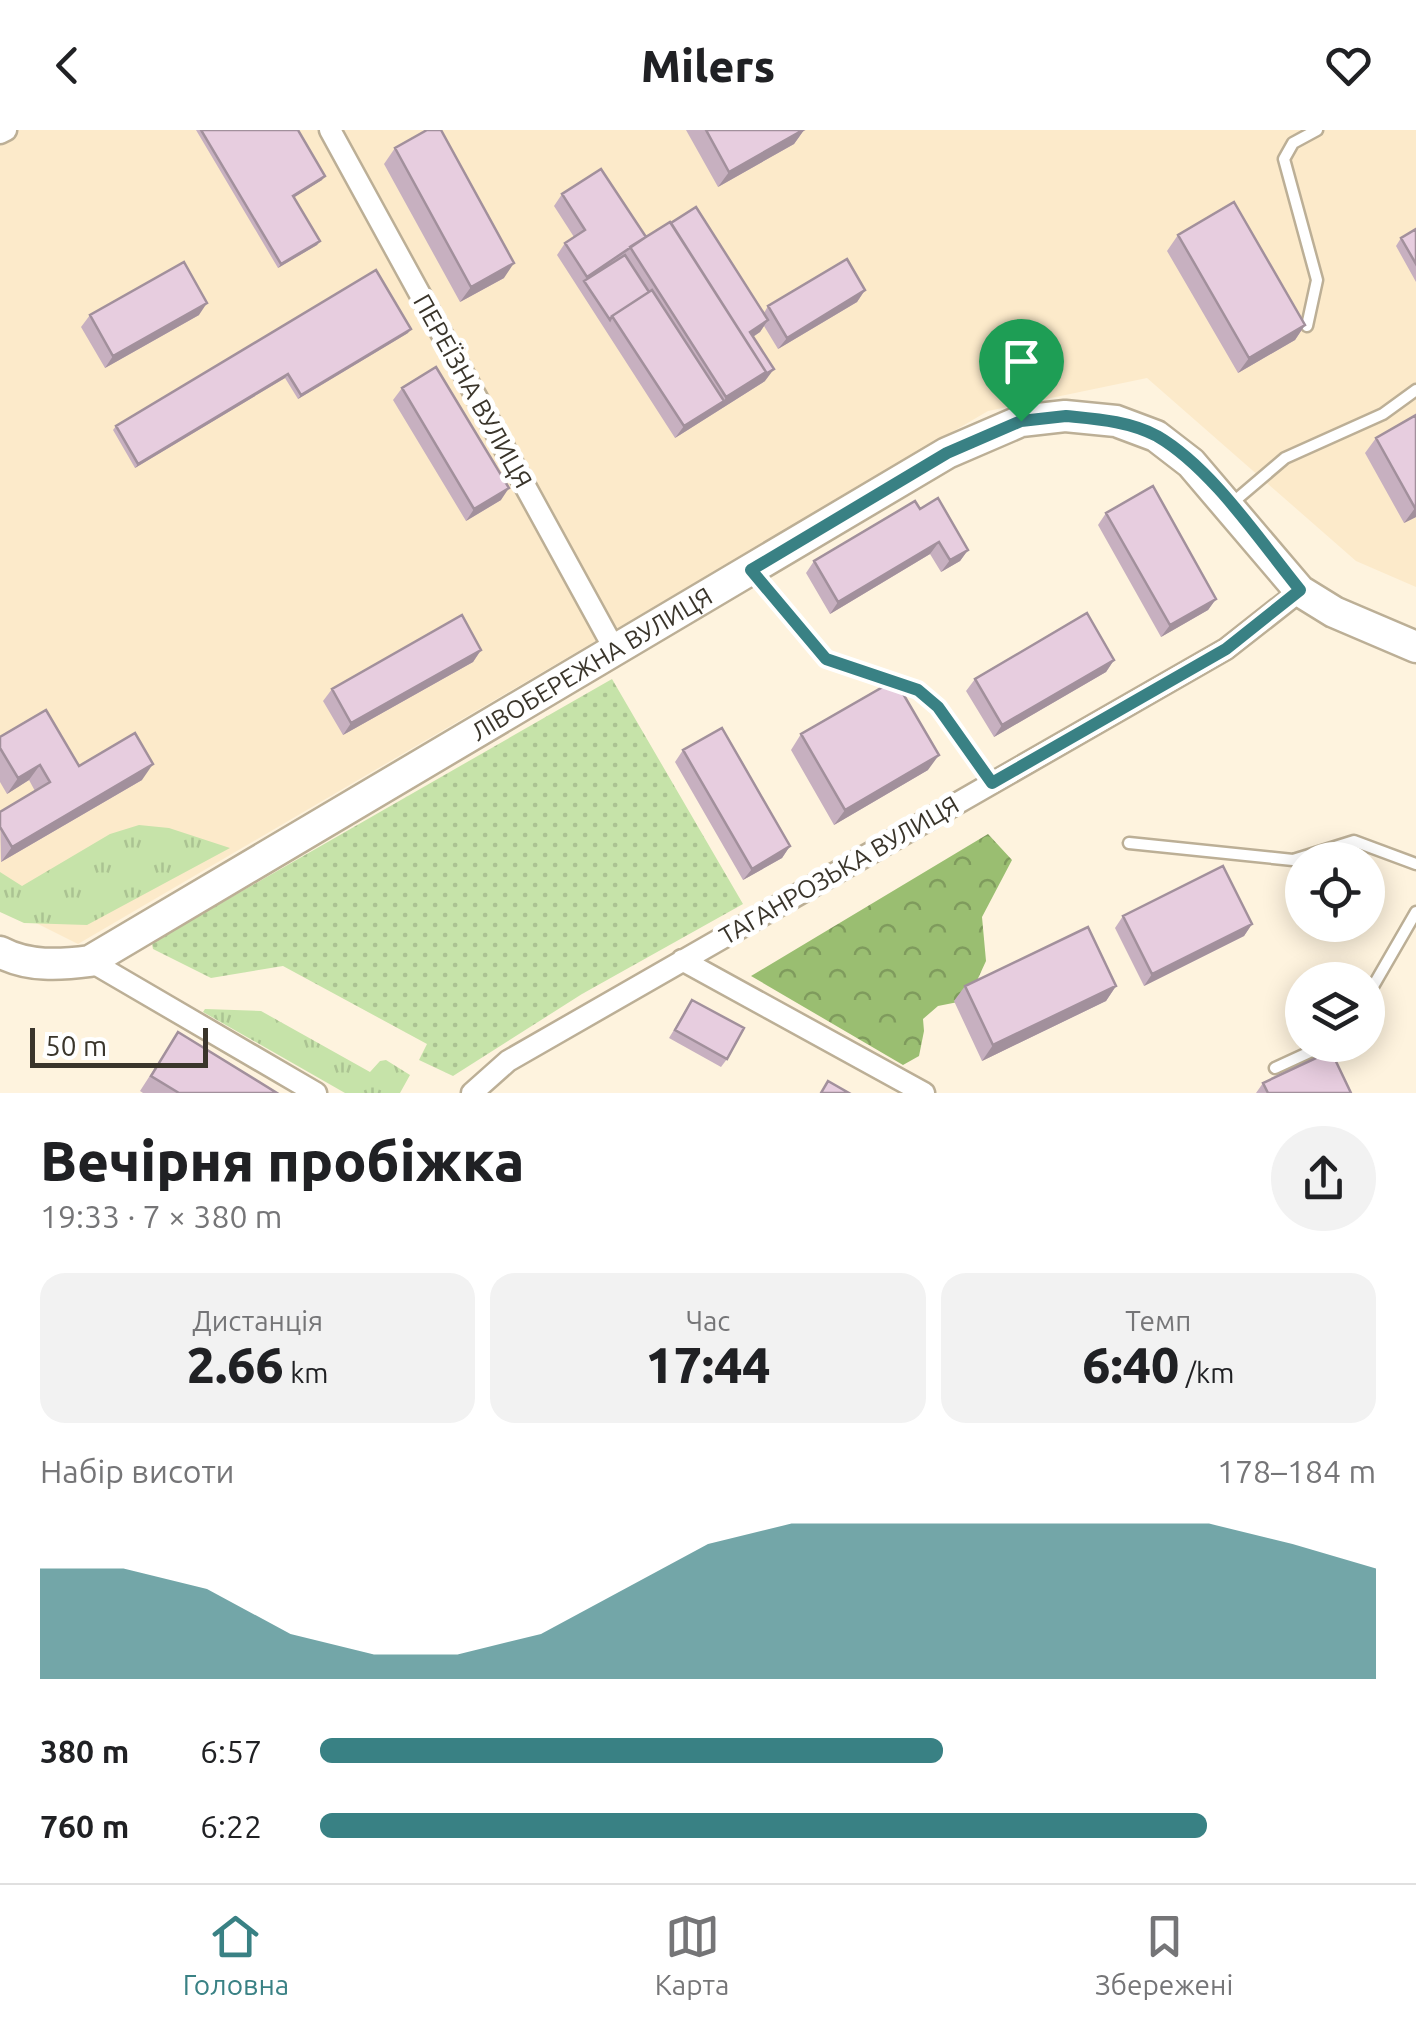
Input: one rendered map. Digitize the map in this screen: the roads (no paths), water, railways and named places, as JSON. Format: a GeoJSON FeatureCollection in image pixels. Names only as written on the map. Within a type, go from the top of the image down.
{"type":"FeatureCollection","features":[{"type":"Feature","properties":{"kind":"main road","name":"ЛІВОБЕРЕЖНА ВУЛИЦЯ"},"geometry":{"type":"LineString","coordinates":[[5,960],[61,965],[90,961],[947,453],[1021,421],[1066,416],[1116,422],[1156,436],[1191,463],[1230,504],[1300,590],[1334,612],[1416,647]]}},
{"type":"Feature","properties":{"kind":"street","name":"ПЕРЕЇЗНА ВУЛИЦЯ"},"geometry":{"type":"LineString","coordinates":[[330,130],[616,652]]}},
{"type":"Feature","properties":{"kind":"street","name":"ТАГАНРОЗЬКА ВУЛИЦЯ"},"geometry":{"type":"LineString","coordinates":[[472,1093],[508,1061],[1226,649],[1300,590]]}},
{"type":"Feature","properties":{"kind":"street","name":"ТАГАНРОЗЬКА ВУЛИЦЯ"},"geometry":{"type":"LineString","coordinates":[[682,960],[924,1093]]}},
{"type":"Feature","properties":{"kind":"street"},"geometry":{"type":"LineString","coordinates":[[90,961],[316,1093]]}},
{"type":"Feature","properties":{"kind":"lane"},"geometry":{"type":"LineString","coordinates":[[1307,326],[1317,280],[1284,159],[1293,143],[1317,130]]}},
{"type":"Feature","properties":{"kind":"lane"},"geometry":{"type":"LineString","coordinates":[[1230,504],[1285,458],[1383,414],[1416,390]]}},
{"type":"Feature","properties":{"kind":"lane"},"geometry":{"type":"LineString","coordinates":[[751,570],[826,659],[918,690],[938,707],[992,783]]}},
{"type":"Feature","properties":{"kind":"lane"},"geometry":{"type":"LineString","coordinates":[[1130,843],[1293,860],[1354,841],[1416,864]]}},
{"type":"Feature","properties":{"kind":"lane"},"geometry":{"type":"LineString","coordinates":[[1385,966],[1416,912]]}},
{"type":"Feature","properties":{"kind":"lane"},"geometry":{"type":"LineString","coordinates":[[1275,1068],[1288,1062]]}}]}
